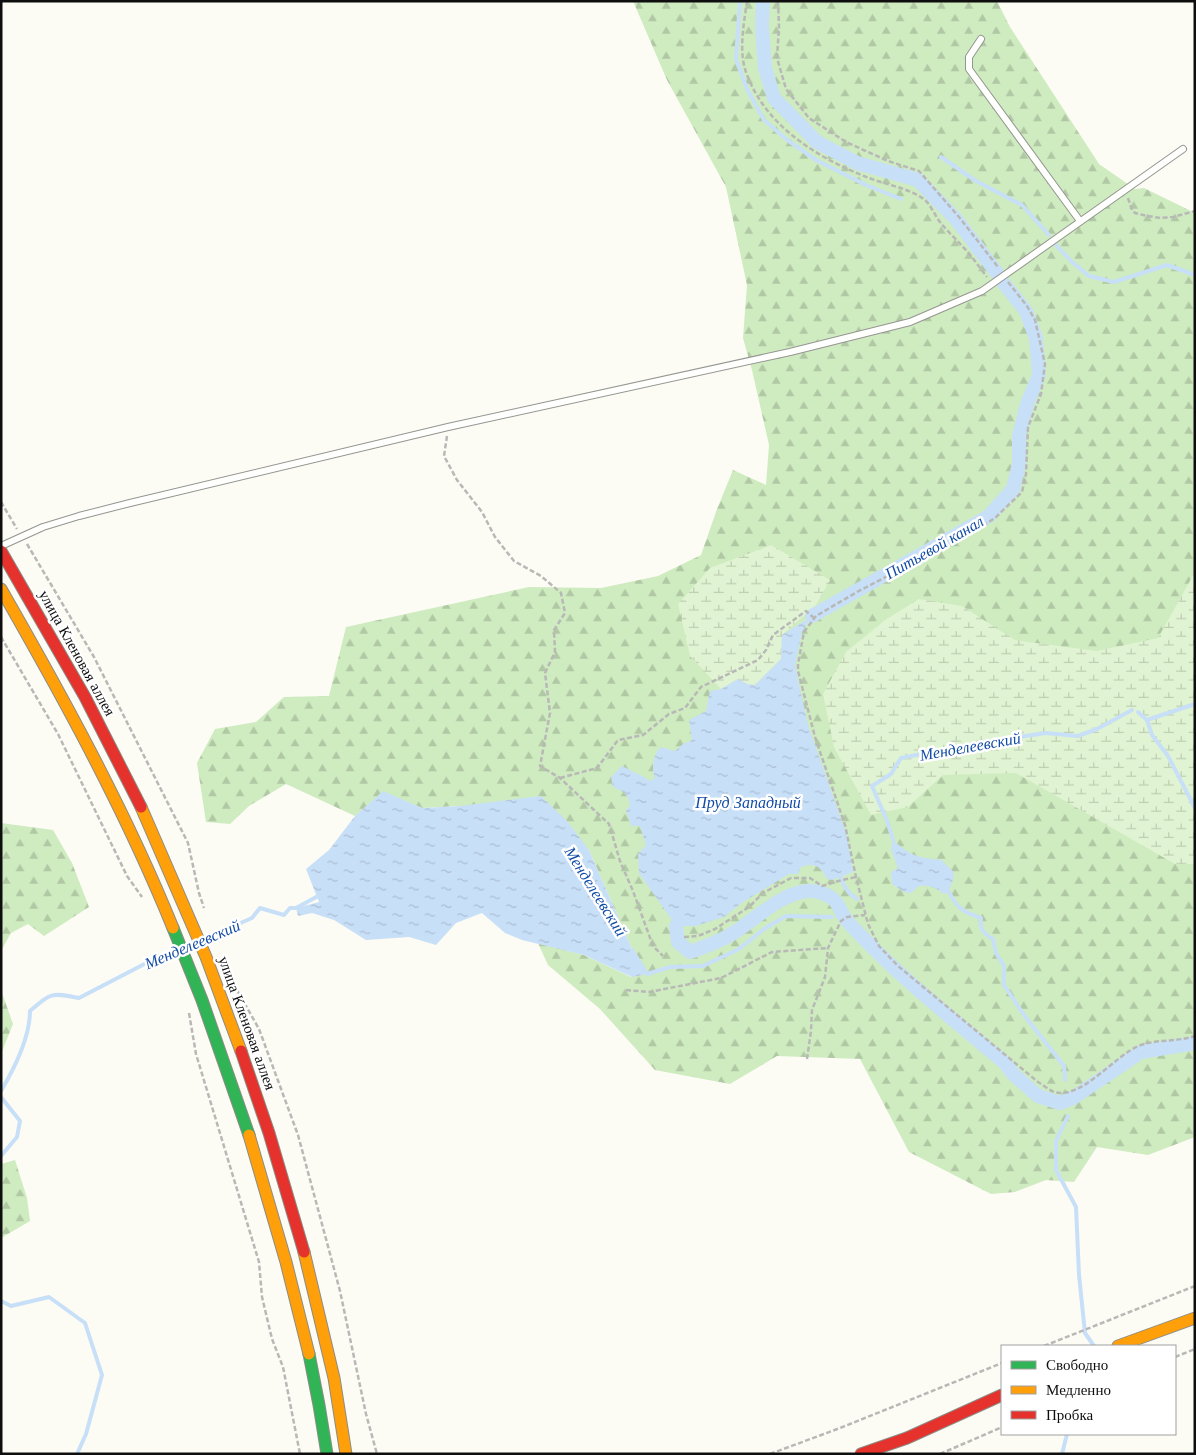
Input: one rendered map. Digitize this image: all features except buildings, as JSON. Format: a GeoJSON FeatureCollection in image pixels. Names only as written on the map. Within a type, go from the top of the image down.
{"type":"FeatureCollection","features":[{"type":"Feature","properties":{"kind":"street","name":"улица Кленовая аллея"},"geometry":{"type":"LineString","coordinates":[[1,551],[98,722],[138,802],[212,972],[278,1157],[323,1330],[335,1386],[346,1454]]}},
{"type":"Feature","properties":{"kind":"street"},"geometry":{"type":"LineString","coordinates":[[1,589],[48,670],[113,793],[194,978],[238,1097],[262,1172],[304,1334],[327,1454]]}},
{"type":"Feature","properties":{"kind":"street"},"geometry":{"type":"LineString","coordinates":[[1121,1345],[1195,1318]]}},
{"type":"Feature","properties":{"kind":"street"},"geometry":{"type":"LineString","coordinates":[[861,1454],[908,1438],[1001,1395]]}},
{"type":"Feature","properties":{"kind":"lane"},"geometry":{"type":"LineString","coordinates":[[981,39],[969,57],[969,69],[1080,221]]}},
{"type":"Feature","properties":{"kind":"lane"},"geometry":{"type":"LineString","coordinates":[[1,546],[43,527],[79,516],[448,427],[780,354],[910,322],[982,291],[1183,149]]}},
{"type":"Feature","properties":{"kind":"path"},"geometry":{"type":"LineString","coordinates":[[747,1],[742,46],[745,68],[758,97],[774,120],[807,147],[835,164],[870,179],[898,187],[926,201],[941,223],[965,249],[992,284]]}},
{"type":"Feature","properties":{"kind":"path"},"geometry":{"type":"LineString","coordinates":[[778,1],[777,58],[786,89],[810,118],[846,142],[888,161],[919,171],[975,237],[1027,306],[1034,320],[1045,364],[1041,394],[1028,426],[1026,474],[1022,492],[995,518],[959,541],[941,548],[857,592],[814,618],[804,632],[798,671],[815,737],[845,825],[868,924],[879,946],[898,966],[1038,1082],[1053,1092],[1067,1093],[1079,1088],[1126,1053],[1141,1045],[1164,1040],[1184,1040],[1195,1036]]}},
{"type":"Feature","properties":{"kind":"path"},"geometry":{"type":"LineString","coordinates":[[1125,189],[1132,210],[1135,213],[1160,218],[1173,217],[1195,211]]}},
{"type":"Feature","properties":{"kind":"path"},"geometry":{"type":"LineString","coordinates":[[448,427],[444,456],[457,480],[482,512],[495,537],[514,561],[541,576],[561,593],[565,613],[554,630],[555,652],[545,673],[550,713],[540,766],[560,778],[609,824],[620,861],[633,890],[653,946],[663,956]]}},
{"type":"Feature","properties":{"kind":"path"},"geometry":{"type":"LineString","coordinates":[[1,502],[94,657],[188,843],[198,893],[206,912]]}},
{"type":"Feature","properties":{"kind":"path"},"geometry":{"type":"LineString","coordinates":[[560,778],[597,768],[618,740],[643,735],[669,714],[685,708],[701,687],[758,660],[766,650],[773,635],[806,611],[814,618]]}},
{"type":"Feature","properties":{"kind":"path"},"geometry":{"type":"LineString","coordinates":[[1,637],[58,734],[127,876],[143,899]]}},
{"type":"Feature","properties":{"kind":"path"},"geometry":{"type":"LineString","coordinates":[[684,937],[698,936],[715,929],[749,907],[763,893],[791,878],[810,878],[822,886],[856,877]]}},
{"type":"Feature","properties":{"kind":"path"},"geometry":{"type":"LineString","coordinates":[[807,1059],[812,1010],[825,977],[828,948],[841,921],[848,917],[865,915]]}},
{"type":"Feature","properties":{"kind":"path"},"geometry":{"type":"LineString","coordinates":[[626,990],[649,992],[722,978],[772,952],[828,948]]}},
{"type":"Feature","properties":{"kind":"path"},"geometry":{"type":"LineString","coordinates":[[236,989],[259,1029],[298,1135],[340,1291],[366,1414],[377,1454]]}},
{"type":"Feature","properties":{"kind":"path"},"geometry":{"type":"LineString","coordinates":[[189,1011],[196,1054],[260,1262],[262,1297],[272,1339],[283,1367],[300,1454]]}},
{"type":"Feature","properties":{"kind":"path"},"geometry":{"type":"LineString","coordinates":[[1047,1345],[1195,1286]]}},
{"type":"Feature","properties":{"kind":"path"},"geometry":{"type":"LineString","coordinates":[[1176,1357],[1195,1349]]}},
{"type":"Feature","properties":{"kind":"path"},"geometry":{"type":"LineString","coordinates":[[770,1454],[1001,1363]]}},
{"type":"Feature","properties":{"kind":"path"},"geometry":{"type":"LineString","coordinates":[[940,1454],[1001,1427]]}},
{"type":"Feature","properties":{"kind":"green space"},"geometry":{"type":"Polygon","coordinates":[[[633,1],[997,1],[1010,27],[1099,164],[1135,189],[1144,188],[1195,213],[1195,1137],[1148,1155],[1097,1147],[1074,1182],[1046,1180],[1015,1192],[991,1194],[909,1152],[860,1059],[777,1056],[730,1084],[655,1070],[600,1009],[548,965],[538,943],[584,955],[631,977],[639,965],[589,850],[460,806],[422,808],[383,792],[355,816],[286,784],[249,806],[230,824],[206,822],[197,763],[215,729],[256,722],[284,697],[329,696],[346,627],[529,587],[601,588],[658,576],[701,555],[733,470],[766,485],[769,445],[743,338],[747,285],[726,187],[667,80],[633,1]]]}},
{"type":"Feature","properties":{"kind":"green space"},"geometry":{"type":"Polygon","coordinates":[[[771,545],[830,580],[816,605],[782,635],[781,659],[755,685],[747,684],[738,679],[721,689],[690,656],[678,604],[710,568],[771,545]]]}},
{"type":"Feature","properties":{"kind":"green space"},"geometry":{"type":"Polygon","coordinates":[[[1195,572],[1195,864],[1175,864],[1016,773],[943,775],[908,807],[871,815],[834,747],[823,694],[846,652],[885,620],[919,599],[962,606],[1015,640],[1096,651],[1158,638],[1195,572]]]}},
{"type":"Feature","properties":{"kind":"green space"},"geometry":{"type":"Polygon","coordinates":[[[1,823],[53,830],[72,863],[89,907],[44,936],[28,924],[11,933],[1,951],[1,823]]]}},
{"type":"Feature","properties":{"kind":"green space"},"geometry":{"type":"Polygon","coordinates":[[[1,990],[13,1024],[1,1054],[1,990]]]}},
{"type":"Feature","properties":{"kind":"green space"},"geometry":{"type":"Polygon","coordinates":[[[15,1160],[27,1198],[30,1221],[1,1238],[1,1164],[15,1160]]]}},
{"type":"Feature","properties":{"kind":"water","name":"Пруд Западный"},"geometry":{"type":"Polygon","coordinates":[[[812,616],[802,632],[795,666],[808,725],[847,836],[853,872],[832,880],[827,879],[822,871],[814,865],[801,867],[798,874],[789,874],[743,902],[724,917],[696,926],[676,926],[639,873],[638,854],[646,845],[640,826],[631,826],[626,810],[630,806],[627,796],[613,787],[611,777],[622,766],[649,781],[655,778],[654,758],[660,747],[675,751],[683,744],[692,740],[689,720],[706,711],[710,691],[721,689],[738,679],[747,684],[755,685],[781,659],[782,635],[812,616]]]}},
{"type":"Feature","properties":{"kind":"water"},"geometry":{"type":"Polygon","coordinates":[[[383,791],[422,808],[460,806],[541,796],[567,821],[589,850],[639,965],[647,974],[632,977],[584,955],[522,940],[505,933],[482,913],[456,923],[436,945],[409,937],[366,940],[334,920],[312,913],[298,916],[296,908],[319,902],[306,869],[329,850],[355,816],[383,791]]]}},
{"type":"Feature","properties":{"kind":"water"},"geometry":{"type":"Polygon","coordinates":[[[893,840],[905,850],[915,855],[942,860],[954,874],[949,892],[944,894],[933,887],[919,886],[911,893],[904,892],[892,884],[891,872],[898,868],[891,849],[893,840]]]}},
{"type":"Feature","properties":{"kind":"waterway"},"geometry":{"type":"LineString","coordinates":[[740,1],[736,59],[747,89],[764,120],[786,139],[816,160],[866,185],[901,199]]}},
{"type":"Feature","properties":{"kind":"waterway","name":"Питьевой канал"},"geometry":{"type":"LineString","coordinates":[[763,1],[762,26],[765,68],[774,98],[817,142],[857,163],[918,180],[956,219],[997,273]]}},
{"type":"Feature","properties":{"kind":"waterway"},"geometry":{"type":"LineString","coordinates":[[941,157],[976,181],[1022,205],[1049,235]]}},
{"type":"Feature","properties":{"kind":"waterway"},"geometry":{"type":"LineString","coordinates":[[1056,245],[1089,276],[1114,282],[1167,265],[1195,275]]}},
{"type":"Feature","properties":{"kind":"waterway","name":"Питьевой канал"},"geometry":{"type":"LineString","coordinates":[[812,616],[989,516],[1013,489],[1019,464],[1019,436],[1027,404],[1039,375],[1036,338],[1026,311],[1002,281]]}},
{"type":"Feature","properties":{"kind":"waterway","name":"Менделеевский"},"geometry":{"type":"LineString","coordinates":[[1138,712],[1147,720],[1195,704]]}},
{"type":"Feature","properties":{"kind":"waterway","name":"Менделеевский"},"geometry":{"type":"LineString","coordinates":[[893,840],[888,823],[872,786],[891,774],[901,758],[984,742],[1046,733],[1078,736],[1097,729],[1132,710]]}},
{"type":"Feature","properties":{"kind":"waterway"},"geometry":{"type":"LineString","coordinates":[[1147,720],[1152,735],[1168,756],[1195,808]]}},
{"type":"Feature","properties":{"kind":"waterway"},"geometry":{"type":"LineString","coordinates":[[840,876],[851,895],[857,899]]}},
{"type":"Feature","properties":{"kind":"waterway"},"geometry":{"type":"LineString","coordinates":[[676,926],[678,942],[690,952],[713,944],[730,935],[769,907],[787,897],[809,891],[829,896],[836,902],[849,923],[904,978],[1004,1062],[1013,1074],[1038,1096],[1060,1103],[1073,1098],[1141,1052],[1195,1043]]}},
{"type":"Feature","properties":{"kind":"waterway"},"geometry":{"type":"LineString","coordinates":[[949,892],[962,909],[981,918],[982,928],[993,939],[996,953],[1004,966],[1004,985],[1024,1015],[1064,1066],[1065,1080]]}},
{"type":"Feature","properties":{"kind":"waterway","name":"Менделеевский"},"geometry":{"type":"LineString","coordinates":[[204,939],[252,918],[260,908],[284,915],[290,908],[296,908],[320,895]]}},
{"type":"Feature","properties":{"kind":"waterway","name":"Менделеевский"},"geometry":{"type":"LineString","coordinates":[[632,950],[647,974],[670,967],[703,966],[739,949],[764,929],[786,916],[832,917]]}},
{"type":"Feature","properties":{"kind":"waterway","name":"Менделеевский"},"geometry":{"type":"LineString","coordinates":[[1,1091],[16,1063],[24,1042],[30,1011],[37,1005],[47,997],[57,995],[79,998],[156,958],[176,950]]}},
{"type":"Feature","properties":{"kind":"waterway","name":"Менделеевский"},"geometry":{"type":"LineString","coordinates":[[1,1097],[20,1121],[17,1137],[1,1156]]}},
{"type":"Feature","properties":{"kind":"waterway"},"geometry":{"type":"LineString","coordinates":[[1068,1116],[1056,1141],[1056,1170],[1076,1207],[1079,1275],[1085,1333],[1093,1345]]}},
{"type":"Feature","properties":{"kind":"waterway","name":"Менделеевский"},"geometry":{"type":"LineString","coordinates":[[1,1301],[11,1306],[49,1297],[85,1323],[102,1375],[86,1434],[77,1454]]}},
{"type":"Feature","properties":{"kind":"waterway"},"geometry":{"type":"LineString","coordinates":[[1062,1454],[1067,1435]]}},
{"type":"Feature","properties":{"kind":"traffic: fast"},"geometry":{"type":"LineString","coordinates":[[173,928],[202,1000],[249,1135]]}},
{"type":"Feature","properties":{"kind":"traffic: fast"},"geometry":{"type":"LineString","coordinates":[[309,1354],[327,1454]]}},
{"type":"Feature","properties":{"kind":"traffic: slow"},"geometry":{"type":"LineString","coordinates":[[1,589],[93,756],[135,841],[173,928]]}},
{"type":"Feature","properties":{"kind":"traffic: slow"},"geometry":{"type":"LineString","coordinates":[[141,807],[206,957],[241,1051]]}},
{"type":"Feature","properties":{"kind":"traffic: slow"},"geometry":{"type":"LineString","coordinates":[[249,1135],[286,1262],[309,1354]]}},
{"type":"Feature","properties":{"kind":"traffic: slow"},"geometry":{"type":"LineString","coordinates":[[304,1252],[334,1378],[346,1454]]}},
{"type":"Feature","properties":{"kind":"traffic: slow"},"geometry":{"type":"LineString","coordinates":[[1121,1345],[1195,1318]]}},
{"type":"Feature","properties":{"kind":"traffic: jam"},"geometry":{"type":"LineString","coordinates":[[1,551],[85,697],[141,807]]}},
{"type":"Feature","properties":{"kind":"traffic: jam"},"geometry":{"type":"LineString","coordinates":[[241,1051],[269,1133],[304,1252]]}},
{"type":"Feature","properties":{"kind":"traffic: jam"},"geometry":{"type":"LineString","coordinates":[[861,1454],[907,1438],[1001,1395]]}}]}
